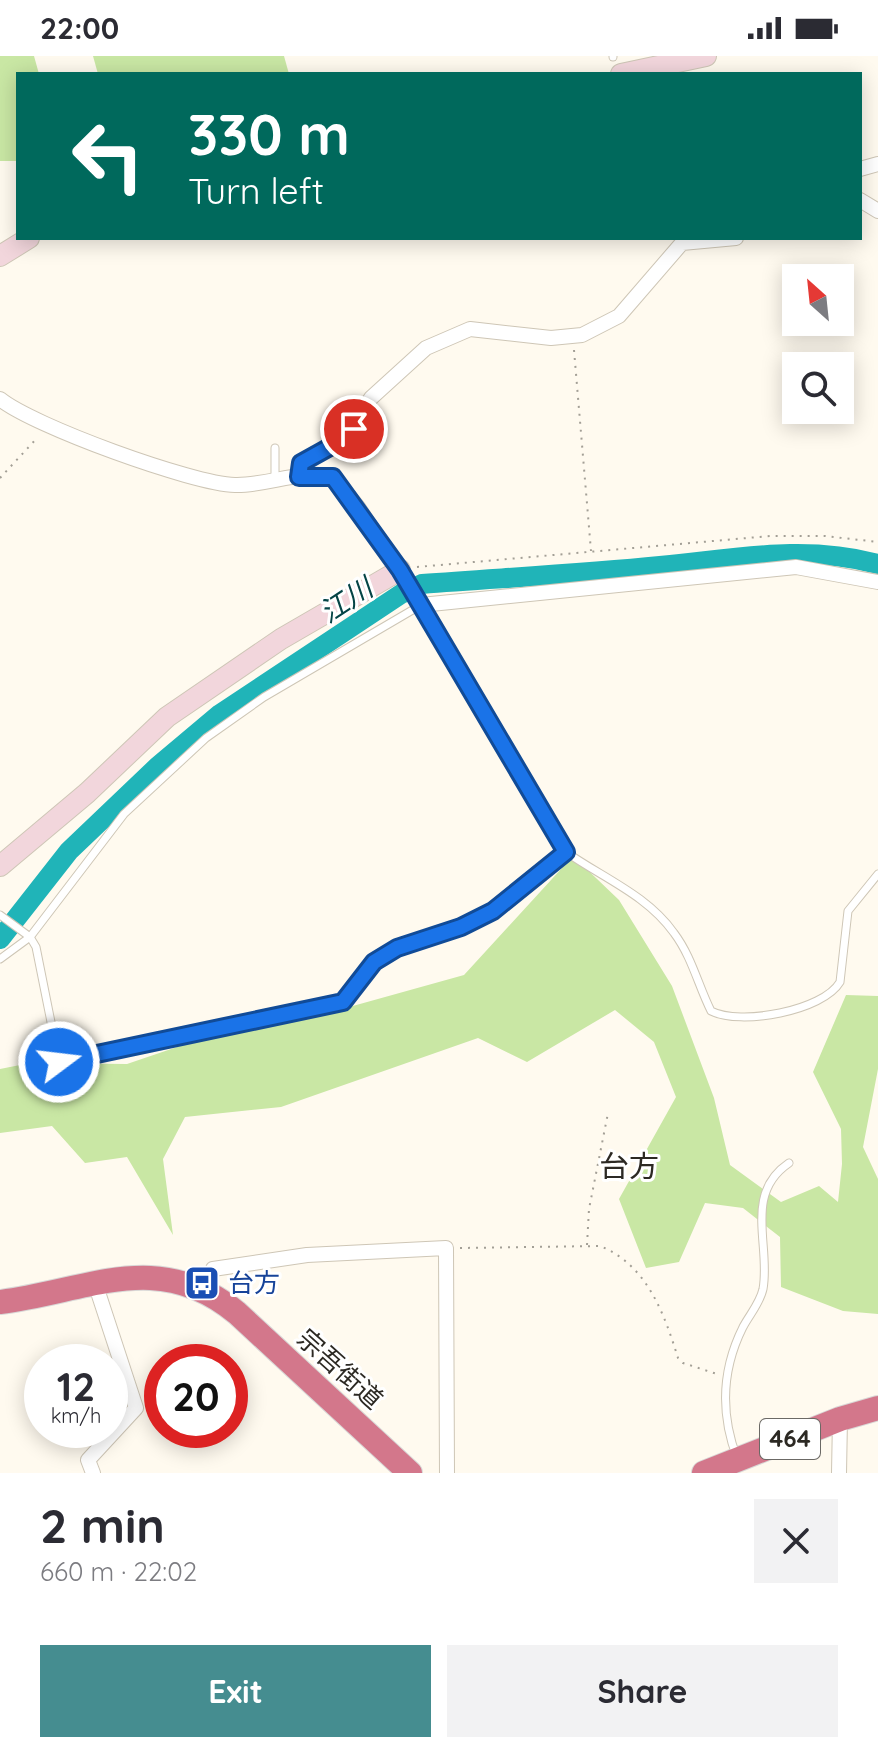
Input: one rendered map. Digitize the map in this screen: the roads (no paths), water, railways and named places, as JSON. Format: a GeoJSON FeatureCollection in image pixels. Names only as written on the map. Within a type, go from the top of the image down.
{"type":"FeatureCollection","features":[{"type":"Feature","properties":{"kind":"highway","name":"宗吾街道"},"geometry":{"type":"LineString","coordinates":[[0,1302],[25,1299],[94,1280],[160,1279],[206,1291],[237,1313],[410,1473]]}},
{"type":"Feature","properties":{"kind":"highway","name":"464"},"geometry":{"type":"LineString","coordinates":[[704,1473],[840,1419],[878,1408]]}},
{"type":"Feature","properties":{"kind":"street"},"geometry":{"type":"LineString","coordinates":[[616,62],[706,56]]}},
{"type":"Feature","properties":{"kind":"street"},"geometry":{"type":"LineString","coordinates":[[0,256],[26,240]]}},
{"type":"Feature","properties":{"kind":"street"},"geometry":{"type":"LineString","coordinates":[[299,477],[299,465],[346,437],[371,398],[426,348],[470,329],[573,337],[619,316],[685,241]]}},
{"type":"Feature","properties":{"kind":"street"},"geometry":{"type":"LineString","coordinates":[[0,399],[47,427],[207,480],[244,485],[275,479],[333,477],[419,603],[796,567],[878,582]]}},
{"type":"Feature","properties":{"kind":"street"},"geometry":{"type":"LineString","coordinates":[[0,866],[87,793],[167,717],[281,639],[401,573]]}},
{"type":"Feature","properties":{"kind":"street"},"geometry":{"type":"LineString","coordinates":[[206,1291],[213,1269],[307,1255],[446,1248],[447,1473]]}},
{"type":"Feature","properties":{"kind":"street"},"geometry":{"type":"LineString","coordinates":[[93,1473],[88,1460],[136,1408],[94,1280]]}},
{"type":"Feature","properties":{"kind":"street"},"geometry":{"type":"LineString","coordinates":[[839,1473],[840,1419]]}},
{"type":"Feature","properties":{"kind":"lane"},"geometry":{"type":"LineString","coordinates":[[275,448],[275,479]]}},
{"type":"Feature","properties":{"kind":"lane"},"geometry":{"type":"LineString","coordinates":[[0,959],[27,934],[124,814],[206,738],[264,697],[419,603],[566,852],[606,874],[650,908],[674,932],[693,963],[711,1011],[724,1017],[761,1016],[797,1008],[836,989],[840,982],[848,911],[878,874]]}},
{"type":"Feature","properties":{"kind":"lane"},"geometry":{"type":"LineString","coordinates":[[0,915],[27,934],[36,947],[59,1062],[343,1002],[374,962],[397,948],[461,927],[493,911],[566,852]]}},
{"type":"Feature","properties":{"kind":"lane"},"geometry":{"type":"LineString","coordinates":[[737,1460],[728,1435],[726,1376],[744,1325],[761,1297],[765,1279],[759,1223],[764,1199],[777,1171],[789,1163]]}},
{"type":"Feature","properties":{"kind":"waterway","name":"江川"},"geometry":{"type":"LineString","coordinates":[[0,939],[69,851],[157,767],[220,714],[401,594],[422,584],[769,555],[824,555],[878,564]]}},
{"type":"Feature","properties":{"kind":"place","name":"台方"},"geometry":{"type":"Point","coordinates":[202,1283]}},
{"type":"Feature","properties":{"kind":"district","name":"台方"},"geometry":{"type":"Point","coordinates":[629,1167]}}]}
